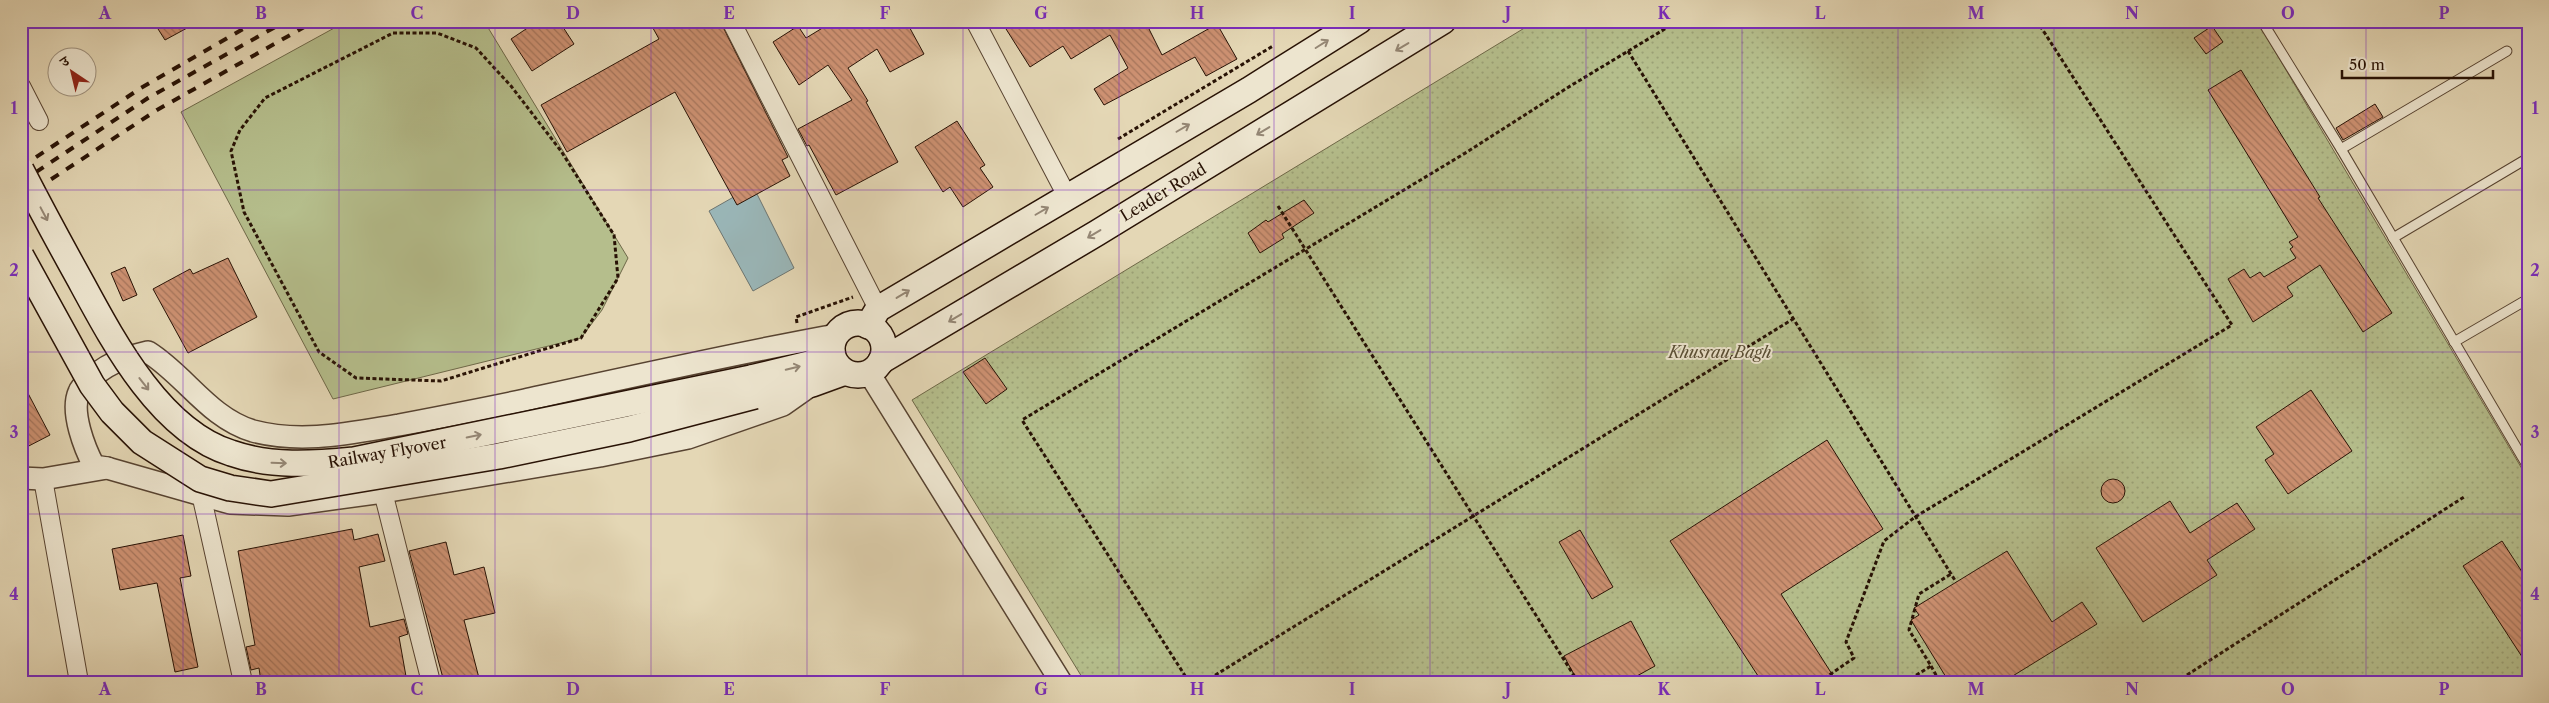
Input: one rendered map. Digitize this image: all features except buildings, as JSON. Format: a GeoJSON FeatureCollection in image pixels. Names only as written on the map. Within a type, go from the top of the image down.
{"type":"FeatureCollection","features":[{"type":"Feature","properties":{"kind":"main road"},"geometry":{"type":"LineString","coordinates":[[873,317],[881,337],[883,353],[853,359],[850,325],[873,317],[1067,196],[1249,90],[1359,21]]}},
{"type":"Feature","properties":{"kind":"main road","name":"Leader Road"},"geometry":{"type":"LineString","coordinates":[[853,359],[1097,233],[1443,21]]}},
{"type":"Feature","properties":{"kind":"main road","name":"Railway Flyover"},"geometry":{"type":"LineString","coordinates":[[21,170],[115,344],[144,385],[171,415],[203,440],[228,453],[264,463],[308,464],[354,460],[753,387],[812,384],[853,359]]}},
{"type":"Feature","properties":{"kind":"main road","name":"Railway Flyover"},"geometry":{"type":"LineString","coordinates":[[21,256],[92,385],[112,412],[142,442],[200,479],[230,488],[271,494],[499,456],[628,429],[753,387],[809,364],[853,359]]}},
{"type":"Feature","properties":{"kind":"street"},"geometry":{"type":"LineString","coordinates":[[731,21],[873,317]]}},
{"type":"Feature","properties":{"kind":"street"},"geometry":{"type":"LineString","coordinates":[[974,21],[1067,196]]}},
{"type":"Feature","properties":{"kind":"street"},"geometry":{"type":"LineString","coordinates":[[21,86],[39,121]]}},
{"type":"Feature","properties":{"kind":"street"},"geometry":{"type":"LineString","coordinates":[[812,384],[783,405],[688,438],[600,456],[383,492],[288,505],[230,503],[94,466],[84,448],[77,413],[79,391],[99,370],[122,358],[148,352],[164,362],[190,390],[224,417],[251,430],[283,437],[313,438],[461,414],[722,357],[853,359],[1061,682]]}},
{"type":"Feature","properties":{"kind":"street"},"geometry":{"type":"LineString","coordinates":[[21,478],[43,479],[107,468]]}},
{"type":"Feature","properties":{"kind":"street"},"geometry":{"type":"LineString","coordinates":[[43,479],[78,682]]}},
{"type":"Feature","properties":{"kind":"street"},"geometry":{"type":"LineString","coordinates":[[383,492],[431,682]]}},
{"type":"Feature","properties":{"kind":"street"},"geometry":{"type":"LineString","coordinates":[[201,494],[243,682]]}},
{"type":"Feature","properties":{"kind":"lane"},"geometry":{"type":"LineString","coordinates":[[2262,21],[2341,149],[2527,464]]}},
{"type":"Feature","properties":{"kind":"lane"},"geometry":{"type":"LineString","coordinates":[[2341,149],[2507,51]]}},
{"type":"Feature","properties":{"kind":"lane"},"geometry":{"type":"LineString","coordinates":[[2393,238],[2528,158]]}},
{"type":"Feature","properties":{"kind":"lane"},"geometry":{"type":"LineString","coordinates":[[2454,342],[2528,299]]}},
{"type":"Feature","properties":{"kind":"path"},"geometry":{"type":"LineString","coordinates":[[1189,682],[1022,420],[1678,21]]}},
{"type":"Feature","properties":{"kind":"path"},"geometry":{"type":"LineString","coordinates":[[1819,682],[1854,658],[1846,642],[1884,541],[1916,517],[2232,325],[2037,21]]}},
{"type":"Feature","properties":{"kind":"path"},"geometry":{"type":"LineString","coordinates":[[393,33],[437,33],[476,48],[511,86],[561,151],[614,235],[618,278],[581,338],[440,381],[356,378],[319,352],[309,335],[244,212],[231,151],[240,130],[266,98],[393,33]]}},
{"type":"Feature","properties":{"kind":"path"},"geometry":{"type":"LineString","coordinates":[[1628,51],[1956,582]]}},
{"type":"Feature","properties":{"kind":"path"},"geometry":{"type":"LineString","coordinates":[[1278,206],[1578,682]]}},
{"type":"Feature","properties":{"kind":"path"},"geometry":{"type":"LineString","coordinates":[[1204,682],[1793,319]]}},
{"type":"Feature","properties":{"kind":"path"},"geometry":{"type":"LineString","coordinates":[[2176,682],[2464,497]]}},
{"type":"Feature","properties":{"kind":"path"},"geometry":{"type":"LineString","coordinates":[[1940,682],[1909,630],[1919,594],[1951,574]]}},
{"type":"Feature","properties":{"kind":"path"},"geometry":{"type":"LineString","coordinates":[[1905,682],[1931,666]]}},
{"type":"Feature","properties":{"kind":"path"},"geometry":{"type":"LineString","coordinates":[[2011,676],[2014,682]]}},
{"type":"Feature","properties":{"kind":"green space"},"geometry":{"type":"Polygon","coordinates":[[[347,21],[484,21],[628,258],[602,310],[581,338],[333,399],[181,112],[347,21]]]}},
{"type":"Feature","properties":{"kind":"green space","name":"Khusrau Bagh"},"geometry":{"type":"Polygon","coordinates":[[[1536,21],[2257,21],[2528,479],[2528,682],[1085,682],[912,400],[1536,21]]]}},
{"type":"Feature","properties":{"kind":"water"},"geometry":{"type":"Polygon","coordinates":[[[753,186],[794,268],[753,291],[709,211],[753,186]]]}},
{"type":"Feature","properties":{"kind":"railway"},"geometry":{"type":"LineString","coordinates":[[21,167],[141,88],[257,21]]}},
{"type":"Feature","properties":{"kind":"railway"},"geometry":{"type":"LineString","coordinates":[[21,182],[148,98],[286,21]]}},
{"type":"Feature","properties":{"kind":"railway"},"geometry":{"type":"LineString","coordinates":[[21,199],[157,110],[315,21]]}}]}
